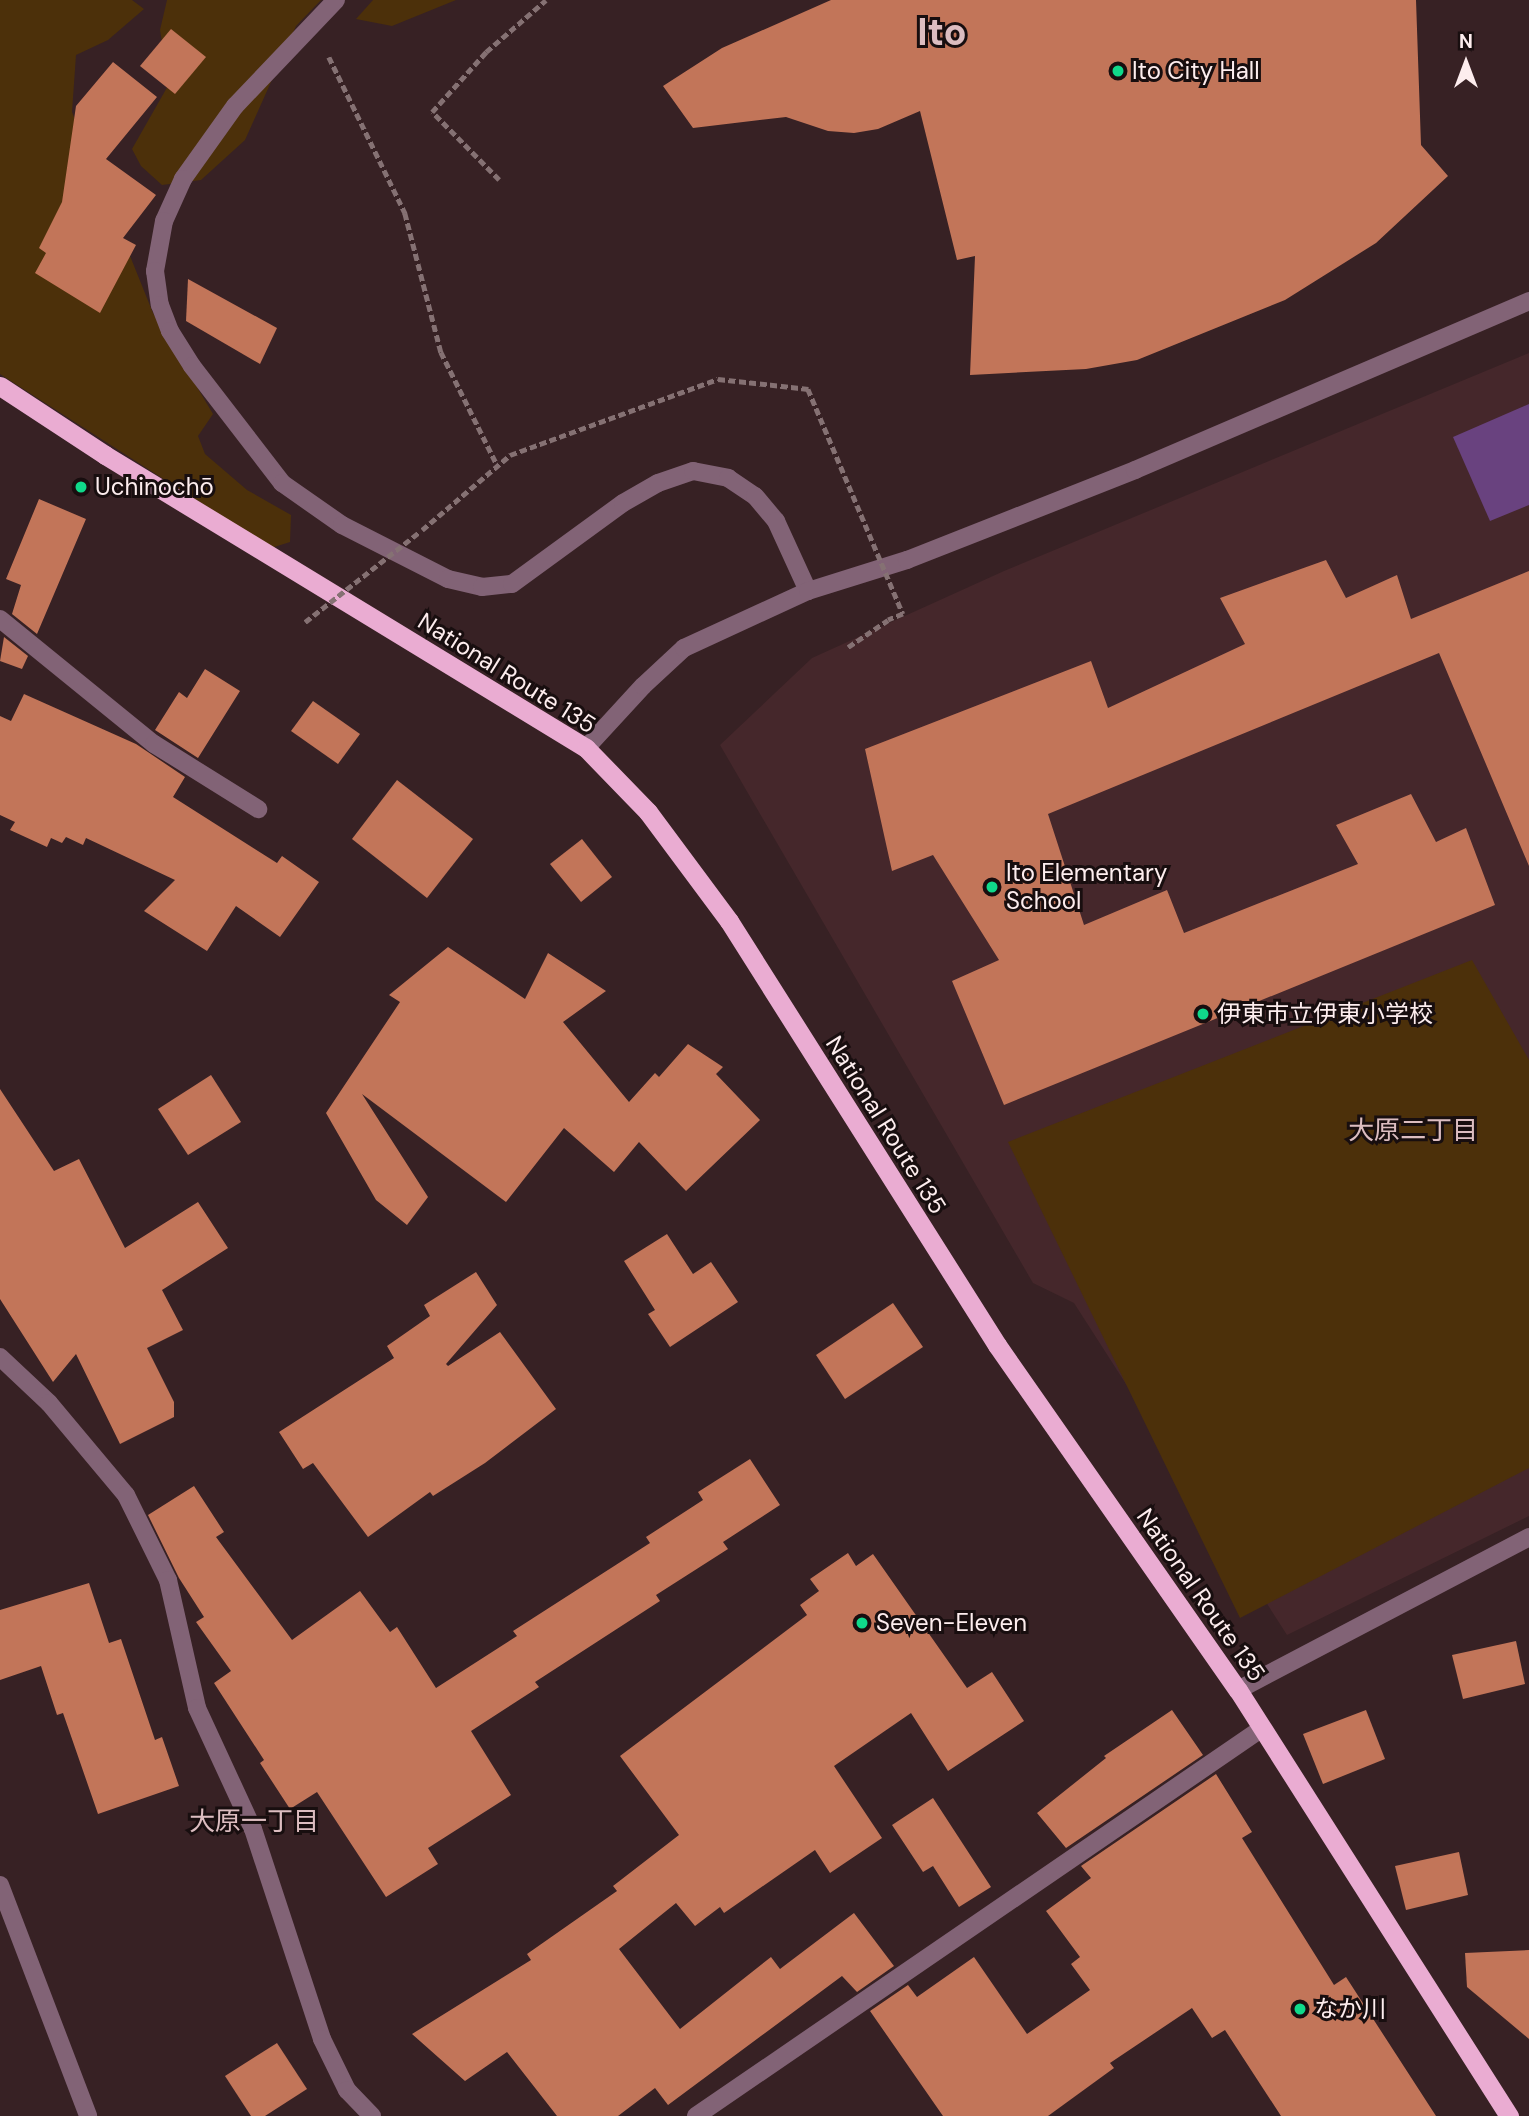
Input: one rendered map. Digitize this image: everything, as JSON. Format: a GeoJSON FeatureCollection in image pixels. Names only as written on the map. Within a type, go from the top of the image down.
{"type":"FeatureCollection","features":[{"type":"Feature","properties":{"kind":"highway","name":"National Route 135"},"geometry":{"type":"LineString","coordinates":[[0,386],[105,455],[586,748],[648,812],[729,921],[997,1345],[1238,1690],[1509,2116]]}},
{"type":"Feature","properties":{"kind":"street"},"geometry":{"type":"LineString","coordinates":[[336,0],[235,106],[183,178],[164,221],[155,271],[160,305],[170,331],[192,366],[282,483],[342,525],[448,579],[482,587],[513,584],[623,503],[657,483],[694,471],[728,478],[755,496],[776,522],[808,590]]}},
{"type":"Feature","properties":{"kind":"street"},"geometry":{"type":"LineString","coordinates":[[586,748],[643,686],[684,648],[808,590],[907,560],[1122,475],[1529,301]]}},
{"type":"Feature","properties":{"kind":"street"},"geometry":{"type":"LineString","coordinates":[[0,619],[154,744],[258,809]]}},
{"type":"Feature","properties":{"kind":"street"},"geometry":{"type":"LineString","coordinates":[[0,1357],[49,1402],[126,1495],[168,1580],[197,1708],[253,1829],[322,2039],[347,2090],[372,2116]]}},
{"type":"Feature","properties":{"kind":"street"},"geometry":{"type":"LineString","coordinates":[[1238,1690],[1529,1537]]}},
{"type":"Feature","properties":{"kind":"street"},"geometry":{"type":"LineString","coordinates":[[696,2116],[1261,1729]]}},
{"type":"Feature","properties":{"kind":"street"},"geometry":{"type":"LineString","coordinates":[[0,1885],[88,2116]]}},
{"type":"Feature","properties":{"kind":"path"},"geometry":{"type":"LineString","coordinates":[[499,180],[432,112],[486,52],[546,0]]}},
{"type":"Feature","properties":{"kind":"path"},"geometry":{"type":"LineString","coordinates":[[332,45],[328,54],[405,214],[441,352],[498,465]]}},
{"type":"Feature","properties":{"kind":"path"},"geometry":{"type":"LineString","coordinates":[[305,622],[418,533],[510,455],[718,379],[808,389],[903,614],[888,620],[848,647]]}},
{"type":"Feature","properties":{"kind":"shaded area"},"geometry":{"type":"Polygon","coordinates":[[[0,0],[132,0],[144,9],[108,40],[76,55],[72,112],[153,313],[213,414],[198,436],[205,454],[247,490],[291,515],[290,542],[271,548],[0,374],[0,0]]]}},
{"type":"Feature","properties":{"kind":"shaded area"},"geometry":{"type":"Polygon","coordinates":[[[167,0],[321,0],[296,26],[245,140],[201,180],[162,185],[141,166],[132,149],[169,84],[160,30],[167,0]]]}},
{"type":"Feature","properties":{"kind":"shaded area"},"geometry":{"type":"Polygon","coordinates":[[[373,0],[456,0],[392,26],[356,19],[373,0]]]}},
{"type":"Feature","properties":{"kind":"shaded area","name":"伊東市立伊東小学校"},"geometry":{"type":"Polygon","coordinates":[[[1529,353],[1529,1516],[1287,1635],[1074,1303],[1033,1283],[720,745],[812,658],[1004,571],[1529,353]]]}},
{"type":"Feature","properties":{"kind":"shaded area"},"geometry":{"type":"Polygon","coordinates":[[[1529,404],[1529,505],[1490,521],[1453,437],[1529,404]]]}},
{"type":"Feature","properties":{"kind":"shaded area"},"geometry":{"type":"Polygon","coordinates":[[[1472,960],[1529,1060],[1529,1468],[1240,1618],[1008,1142],[1472,960]]]}},
{"type":"Feature","properties":{"kind":"building"},"geometry":{"type":"Polygon","coordinates":[[[831,0],[1416,0],[1421,145],[1448,176],[1376,243],[1285,300],[1137,360],[1086,369],[970,375],[975,256],[957,260],[920,111],[878,129],[854,133],[828,131],[786,117],[693,128],[663,86],[722,48],[831,0]]]}},
{"type":"Feature","properties":{"kind":"building"},"geometry":{"type":"Polygon","coordinates":[[[171,29],[206,57],[175,94],[140,66],[171,29]]]}},
{"type":"Feature","properties":{"kind":"building"},"geometry":{"type":"Polygon","coordinates":[[[113,62],[157,97],[106,159],[156,195],[123,238],[136,245],[100,313],[35,273],[46,253],[39,248],[62,202],[76,106],[113,62]]]}},
{"type":"Feature","properties":{"kind":"building"},"geometry":{"type":"Polygon","coordinates":[[[188,279],[277,328],[260,364],[186,321],[188,279]]]}},
{"type":"Feature","properties":{"kind":"building"},"geometry":{"type":"Polygon","coordinates":[[[39,499],[86,519],[37,634],[12,614],[21,585],[6,579],[39,499]]]}},
{"type":"Feature","properties":{"kind":"building","name":"伊東市立伊東小学校"},"geometry":{"type":"Polygon","coordinates":[[[1326,560],[1346,598],[1397,575],[1411,619],[1529,571],[1529,866],[1439,653],[1048,814],[1084,925],[1167,890],[1184,933],[1358,864],[1336,825],[1411,794],[1436,842],[1466,828],[1495,905],[1004,1105],[952,981],[999,960],[933,855],[892,871],[865,749],[1091,661],[1108,708],[1245,644],[1220,598],[1326,560]]]}},
{"type":"Feature","properties":{"kind":"building"},"geometry":{"type":"Polygon","coordinates":[[[4,637],[28,656],[22,669],[0,661],[4,637]]]}},
{"type":"Feature","properties":{"kind":"building"},"geometry":{"type":"Polygon","coordinates":[[[205,669],[240,691],[198,758],[155,730],[179,692],[187,698],[205,669]]]}},
{"type":"Feature","properties":{"kind":"building"},"geometry":{"type":"Polygon","coordinates":[[[24,694],[136,744],[185,777],[173,797],[277,863],[282,856],[319,882],[280,937],[236,906],[207,951],[144,911],[175,880],[86,838],[83,845],[66,837],[62,843],[51,838],[47,847],[10,830],[15,822],[0,815],[0,716],[11,721],[24,694]]]}},
{"type":"Feature","properties":{"kind":"building"},"geometry":{"type":"Polygon","coordinates":[[[313,701],[360,734],[338,764],[291,731],[313,701]]]}},
{"type":"Feature","properties":{"kind":"building"},"geometry":{"type":"Polygon","coordinates":[[[397,780],[473,839],[427,898],[352,839],[397,780]]]}},
{"type":"Feature","properties":{"kind":"building"},"geometry":{"type":"Polygon","coordinates":[[[582,839],[612,877],[581,902],[550,864],[582,839]]]}},
{"type":"Feature","properties":{"kind":"building"},"geometry":{"type":"Polygon","coordinates":[[[448,947],[525,999],[548,953],[606,991],[563,1022],[629,1102],[655,1073],[659,1077],[688,1044],[723,1067],[716,1074],[760,1120],[686,1191],[639,1142],[614,1172],[564,1128],[506,1202],[362,1094],[428,1197],[407,1225],[376,1200],[326,1113],[400,1002],[389,995],[448,947]]]}},
{"type":"Feature","properties":{"kind":"building"},"geometry":{"type":"Polygon","coordinates":[[[211,1075],[241,1122],[188,1155],[158,1109],[211,1075]]]}},
{"type":"Feature","properties":{"kind":"building"},"geometry":{"type":"Polygon","coordinates":[[[0,1089],[54,1171],[79,1159],[125,1248],[198,1202],[228,1248],[162,1290],[183,1330],[147,1348],[174,1402],[174,1417],[120,1444],[76,1354],[53,1382],[0,1299],[0,1089]]]}},
{"type":"Feature","properties":{"kind":"building"},"geometry":{"type":"Polygon","coordinates":[[[667,1234],[693,1274],[711,1262],[738,1302],[670,1347],[648,1314],[655,1310],[624,1261],[667,1234]]]}},
{"type":"Feature","properties":{"kind":"building"},"geometry":{"type":"Polygon","coordinates":[[[476,1272],[497,1305],[446,1364],[448,1366],[500,1332],[556,1409],[485,1463],[433,1496],[430,1492],[368,1537],[313,1463],[303,1469],[279,1432],[394,1358],[387,1346],[430,1316],[424,1305],[476,1272]]]}},
{"type":"Feature","properties":{"kind":"building"},"geometry":{"type":"Polygon","coordinates":[[[893,1303],[923,1347],[845,1399],[816,1355],[893,1303]]]}},
{"type":"Feature","properties":{"kind":"building"},"geometry":{"type":"Polygon","coordinates":[[[750,1459],[780,1505],[723,1542],[728,1549],[656,1595],[660,1601],[535,1682],[539,1687],[471,1731],[511,1795],[428,1848],[438,1864],[386,1897],[317,1792],[290,1809],[260,1763],[264,1760],[214,1683],[231,1671],[196,1622],[204,1617],[179,1578],[148,1515],[194,1486],[224,1532],[216,1537],[292,1640],[360,1591],[390,1632],[397,1627],[436,1688],[517,1636],[513,1631],[650,1543],[646,1537],[703,1500],[698,1492],[750,1459]]]}},
{"type":"Feature","properties":{"kind":"building"},"geometry":{"type":"Polygon","coordinates":[[[848,1553],[856,1566],[873,1554],[967,1688],[992,1672],[1024,1721],[948,1771],[911,1713],[834,1766],[882,1838],[830,1873],[815,1850],[724,1913],[720,1907],[695,1926],[676,1903],[619,1949],[680,2029],[771,1957],[780,1969],[854,1913],[894,1966],[857,1992],[842,1976],[668,2105],[655,2088],[618,2116],[557,2116],[507,2052],[465,2081],[412,2034],[531,1960],[527,1954],[617,1891],[613,1886],[679,1835],[620,1756],[807,1615],[800,1605],[819,1591],[810,1579],[848,1553]]]}},
{"type":"Feature","properties":{"kind":"building"},"geometry":{"type":"Polygon","coordinates":[[[89,1583],[109,1643],[121,1639],[155,1740],[162,1737],[179,1786],[98,1814],[63,1713],[57,1715],[41,1666],[0,1680],[0,1610],[89,1583]]]}},
{"type":"Feature","properties":{"kind":"building"},"geometry":{"type":"Polygon","coordinates":[[[1516,1641],[1525,1684],[1463,1699],[1452,1655],[1516,1641]]]}},
{"type":"Feature","properties":{"kind":"building"},"geometry":{"type":"Polygon","coordinates":[[[1172,1710],[1203,1755],[1066,1848],[1037,1813],[1106,1758],[1104,1756],[1172,1710]]]}},
{"type":"Feature","properties":{"kind":"building"},"geometry":{"type":"Polygon","coordinates":[[[1366,1710],[1385,1759],[1323,1784],[1303,1734],[1366,1710]]]}},
{"type":"Feature","properties":{"kind":"building"},"geometry":{"type":"Polygon","coordinates":[[[1216,1774],[1252,1832],[1242,1838],[1334,1985],[1346,1977],[1436,2116],[1281,2116],[1225,2030],[1212,2038],[1192,2008],[1110,2063],[1114,2068],[1048,2116],[943,2116],[870,2011],[908,1985],[917,1997],[974,1957],[1027,2034],[1090,1990],[1071,1964],[1080,1957],[1046,1911],[1091,1878],[1081,1866],[1216,1774]]]}},
{"type":"Feature","properties":{"kind":"building"},"geometry":{"type":"Polygon","coordinates":[[[933,1798],[991,1887],[959,1907],[933,1866],[923,1872],[892,1825],[933,1798]]]}},
{"type":"Feature","properties":{"kind":"building"},"geometry":{"type":"Polygon","coordinates":[[[1459,1852],[1468,1895],[1406,1910],[1395,1866],[1459,1852]]]}},
{"type":"Feature","properties":{"kind":"building"},"geometry":{"type":"Polygon","coordinates":[[[1529,1950],[1529,2039],[1467,1987],[1465,1953],[1529,1950]]]}},
{"type":"Feature","properties":{"kind":"building"},"geometry":{"type":"Polygon","coordinates":[[[277,2043],[307,2089],[265,2116],[251,2116],[225,2076],[277,2043]]]}},
{"type":"Feature","properties":{"kind":"place","name":"Ito City Hall"},"geometry":{"type":"Point","coordinates":[1118,71]}},
{"type":"Feature","properties":{"kind":"place","name":"Uchinochō"},"geometry":{"type":"Point","coordinates":[81,487]}},
{"type":"Feature","properties":{"kind":"place","name":"Ito Elementary School"},"geometry":{"type":"Point","coordinates":[992,887]}},
{"type":"Feature","properties":{"kind":"place","name":"伊東市立伊東小学校"},"geometry":{"type":"Point","coordinates":[1203,1014]}},
{"type":"Feature","properties":{"kind":"place","name":"Seven-Eleven"},"geometry":{"type":"Point","coordinates":[862,1623]}},
{"type":"Feature","properties":{"kind":"place","name":"なか川"},"geometry":{"type":"Point","coordinates":[1300,2009]}},
{"type":"Feature","properties":{"kind":"district","name":"Ito"},"geometry":{"type":"Point","coordinates":[942,33]}},
{"type":"Feature","properties":{"kind":"district","name":"大原二丁目"},"geometry":{"type":"Point","coordinates":[1413,1131]}},
{"type":"Feature","properties":{"kind":"district","name":"大原一丁目"},"geometry":{"type":"Point","coordinates":[254,1822]}}]}
